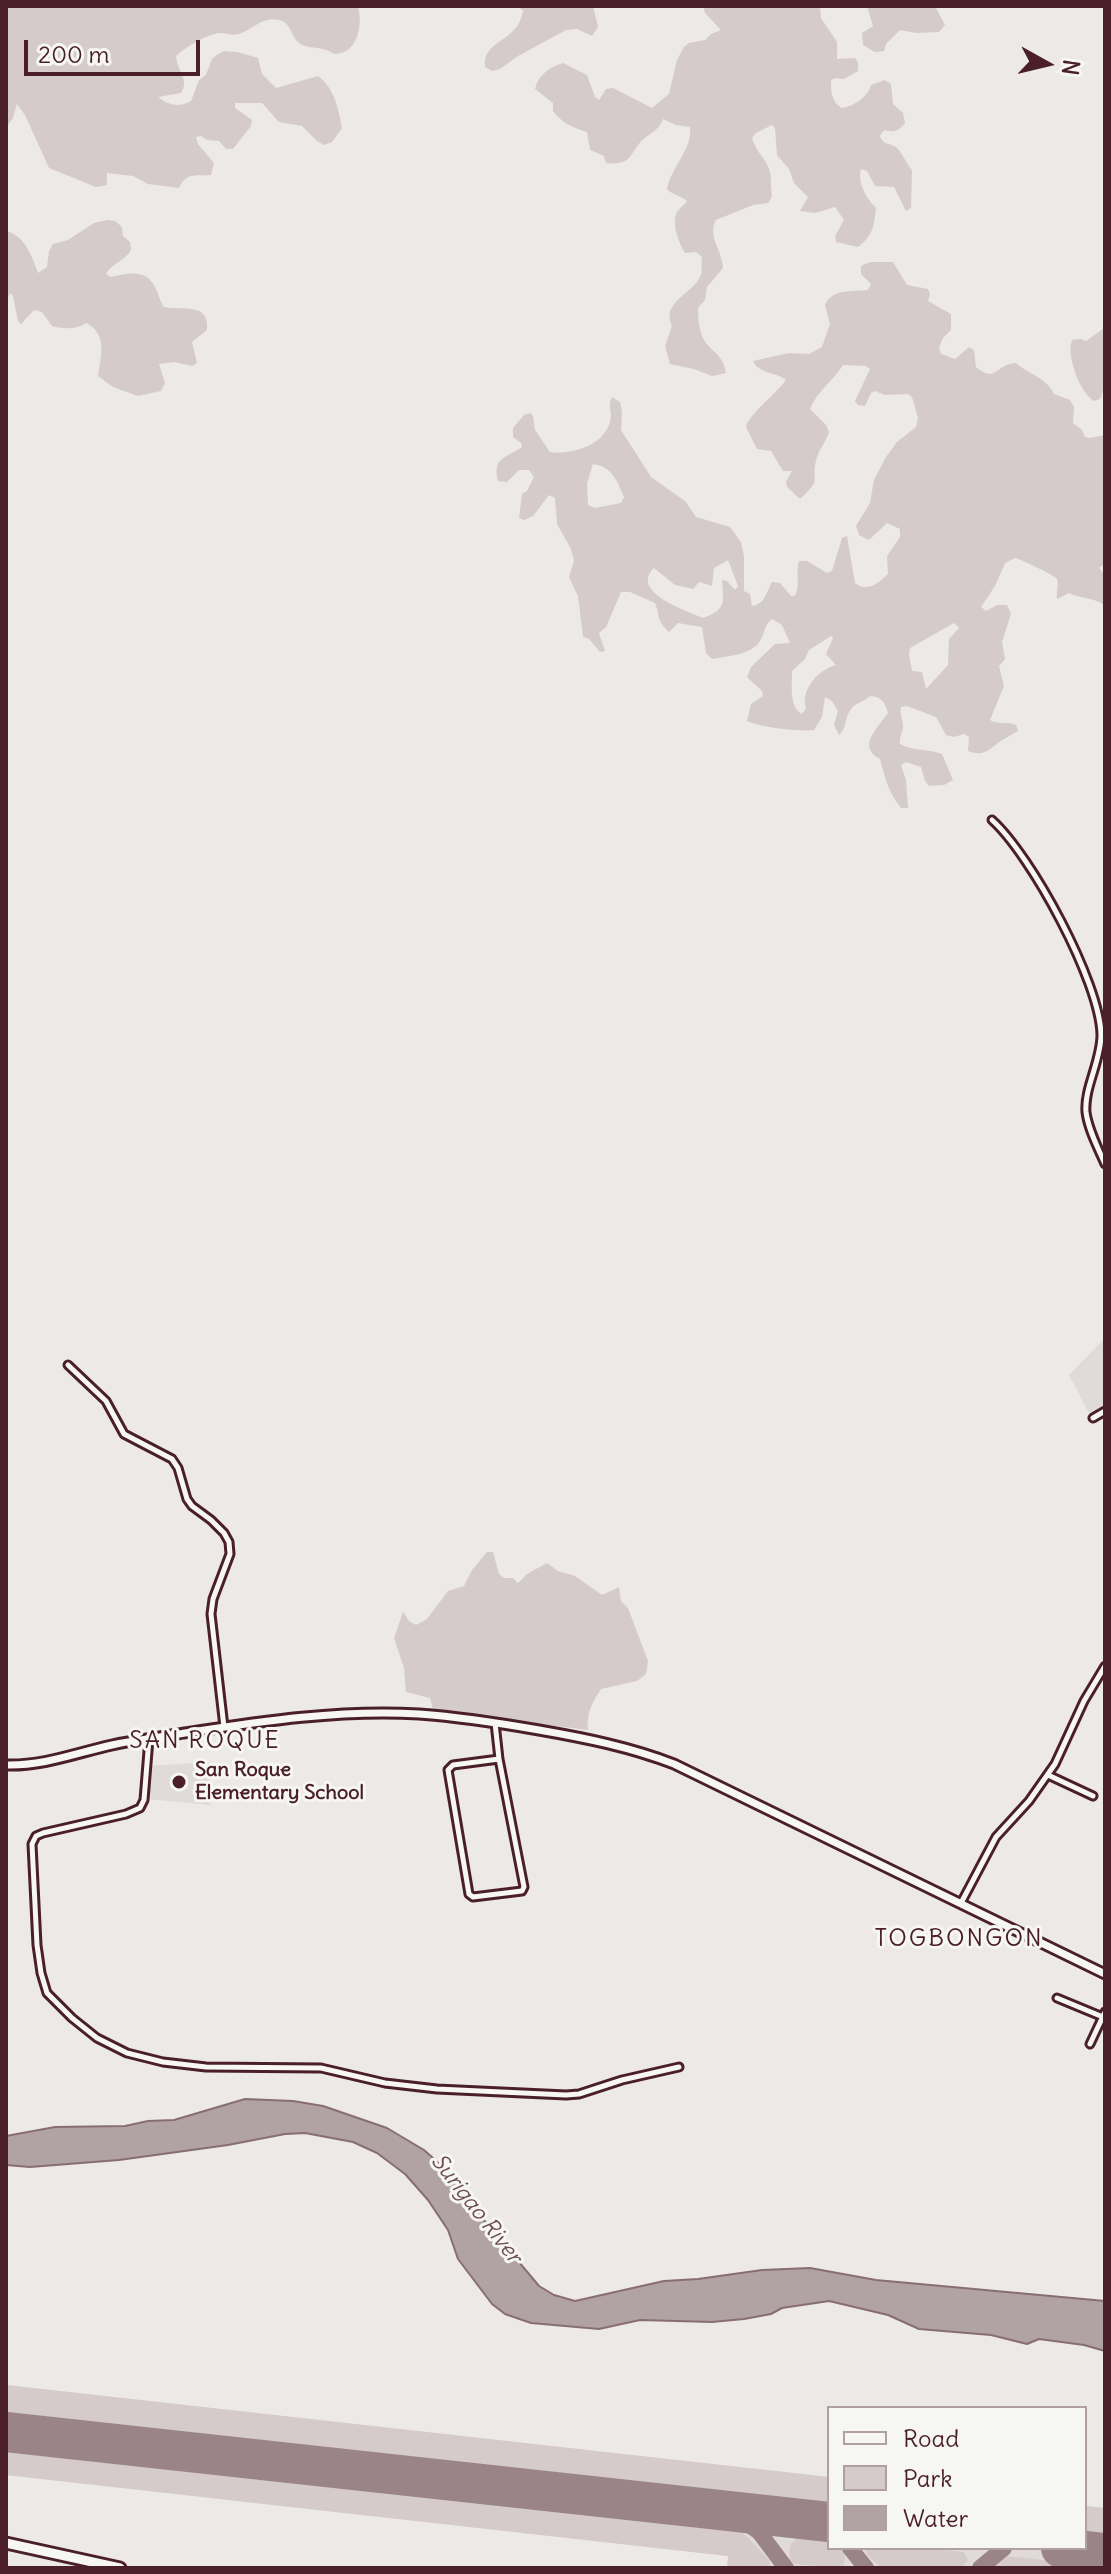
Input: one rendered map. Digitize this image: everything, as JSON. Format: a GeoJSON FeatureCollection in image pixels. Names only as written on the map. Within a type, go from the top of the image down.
{"type":"FeatureCollection","features":[{"type":"Feature","properties":{"kind":"highway"},"geometry":{"type":"LineString","coordinates":[[6,2543],[120,2568]]}},
{"type":"Feature","properties":{"kind":"street"},"geometry":{"type":"LineString","coordinates":[[992,820],[1008,836],[1063,923],[1097,1009],[1100,1045],[1086,1112],[1105,1164]]}},
{"type":"Feature","properties":{"kind":"street"},"geometry":{"type":"LineString","coordinates":[[68,1365],[106,1401],[124,1434],[172,1459],[178,1468],[187,1499],[218,1526],[229,1542],[228,1564],[211,1606],[224,1728]]}},
{"type":"Feature","properties":{"kind":"street"},"geometry":{"type":"LineString","coordinates":[[1093,1418],[1105,1411]]}},
{"type":"Feature","properties":{"kind":"street"},"geometry":{"type":"LineString","coordinates":[[960,1904],[996,1837],[1019,1814],[1048,1775],[1105,1666]]}},
{"type":"Feature","properties":{"kind":"street"},"geometry":{"type":"LineString","coordinates":[[6,1765],[49,1763],[116,1744],[224,1728],[363,1714],[417,1714],[495,1723],[615,1745],[674,1764],[1105,1974]]}},
{"type":"Feature","properties":{"kind":"street"},"geometry":{"type":"LineString","coordinates":[[495,1723],[524,1888],[522,1891],[473,1897],[469,1894],[448,1770],[453,1765],[499,1759]]}},
{"type":"Feature","properties":{"kind":"street"},"geometry":{"type":"LineString","coordinates":[[149,1739],[144,1803],[140,1808],[43,1833],[36,1836],[32,1844],[37,1945],[44,1985],[53,2000],[107,2045],[150,2060],[179,2064],[228,2068],[321,2068],[401,2086],[505,2093],[579,2094],[679,2067]]}},
{"type":"Feature","properties":{"kind":"street"},"geometry":{"type":"LineString","coordinates":[[1048,1775],[1093,1796]]}},
{"type":"Feature","properties":{"kind":"street"},"geometry":{"type":"LineString","coordinates":[[1057,1998],[1104,2015],[1090,2044]]}},
{"type":"Feature","properties":{"kind":"shaded area"},"geometry":{"type":"Polygon","coordinates":[[[1105,1338],[1105,1411],[1092,1419],[1069,1375],[1105,1338]]]}},
{"type":"Feature","properties":{"kind":"shaded area","name":"San Roque Elementary School"},"geometry":{"type":"Polygon","coordinates":[[[209,1762],[211,1805],[147,1799],[148,1766],[209,1762]]]}},
{"type":"Feature","properties":{"kind":"shaded area"},"geometry":{"type":"Polygon","coordinates":[[[6,2385],[827,2477],[827,2550],[1087,2550],[1087,2506],[1105,2508],[1105,2568],[727,2568],[728,2556],[6,2475],[6,2385]]]}},
{"type":"Feature","properties":{"kind":"green space"},"geometry":{"type":"Polygon","coordinates":[[[6,6],[358,6],[360,22],[357,37],[342,53],[334,54],[303,45],[283,21],[268,20],[239,34],[209,36],[185,49],[176,56],[184,79],[181,93],[158,97],[174,105],[191,101],[212,59],[224,51],[237,52],[258,58],[262,74],[276,88],[318,76],[332,93],[342,128],[332,142],[324,145],[302,126],[279,122],[262,103],[235,103],[235,108],[252,120],[251,126],[233,149],[226,149],[219,141],[196,137],[214,163],[211,175],[188,177],[179,188],[148,184],[133,176],[107,173],[107,185],[96,187],[49,168],[17,104],[6,128],[6,6]]]}},
{"type":"Feature","properties":{"kind":"green space"},"geometry":{"type":"Polygon","coordinates":[[[518,6],[593,6],[598,27],[592,36],[577,29],[566,30],[492,71],[485,67],[486,58],[494,45],[515,29],[520,21],[523,11],[518,6]]]}},
{"type":"Feature","properties":{"kind":"green space"},"geometry":{"type":"Polygon","coordinates":[[[703,6],[820,6],[821,18],[837,42],[837,59],[855,58],[858,62],[858,71],[844,79],[831,80],[833,99],[841,108],[846,107],[863,97],[871,85],[885,80],[891,84],[893,104],[903,113],[905,123],[896,131],[884,130],[880,136],[885,143],[898,149],[912,170],[911,208],[906,211],[894,187],[875,186],[867,171],[861,169],[863,190],[876,208],[872,230],[858,247],[836,242],[835,236],[844,220],[835,207],[815,213],[800,211],[808,197],[794,183],[789,169],[777,155],[775,128],[772,125],[756,133],[752,138],[769,170],[772,197],[768,203],[753,205],[716,220],[713,232],[723,268],[707,287],[705,300],[698,308],[702,336],[725,367],[726,373],[712,376],[670,364],[665,346],[672,326],[670,311],[696,283],[701,272],[702,257],[696,252],[685,253],[675,227],[677,212],[687,201],[667,189],[688,143],[690,127],[663,119],[627,160],[606,163],[604,156],[590,150],[587,132],[560,119],[553,111],[553,103],[535,89],[545,72],[563,63],[587,75],[599,100],[606,89],[613,88],[652,108],[669,94],[677,60],[684,47],[705,40],[721,30],[705,13],[703,6]]]}},
{"type":"Feature","properties":{"kind":"green space"},"geometry":{"type":"Polygon","coordinates":[[[867,6],[935,6],[945,25],[939,32],[900,30],[886,44],[884,51],[875,52],[863,45],[862,33],[873,26],[867,6]]]}},
{"type":"Feature","properties":{"kind":"green space"},"geometry":{"type":"Polygon","coordinates":[[[115,221],[122,227],[131,250],[106,274],[110,277],[136,274],[147,277],[164,307],[193,309],[204,315],[207,321],[207,330],[192,342],[197,363],[192,366],[174,362],[159,364],[165,383],[161,391],[138,396],[113,387],[98,376],[100,339],[98,333],[86,323],[70,328],[52,326],[42,312],[34,310],[21,324],[10,293],[6,301],[6,231],[23,242],[38,273],[47,267],[53,244],[68,240],[94,223],[115,221]]]}},
{"type":"Feature","properties":{"kind":"green space"},"geometry":{"type":"Polygon","coordinates":[[[870,262],[893,262],[907,285],[928,289],[928,301],[951,314],[951,330],[939,347],[941,354],[955,359],[969,347],[974,350],[976,367],[988,374],[1016,363],[1042,380],[1054,394],[1070,400],[1074,407],[1073,423],[1085,437],[1105,435],[1105,563],[1099,568],[1105,575],[1105,606],[1069,593],[1057,599],[1058,581],[1055,577],[1015,558],[1005,563],[981,607],[986,611],[997,605],[1007,605],[1011,614],[1002,642],[1005,659],[999,666],[1004,686],[990,720],[1016,725],[1018,731],[985,752],[973,753],[968,751],[969,737],[964,734],[954,737],[946,735],[936,717],[907,706],[901,707],[903,725],[900,744],[942,754],[953,780],[944,785],[929,786],[921,767],[906,762],[901,765],[906,780],[908,808],[901,808],[897,802],[880,759],[870,748],[871,737],[888,713],[880,699],[870,696],[854,706],[839,735],[834,725],[838,711],[832,701],[825,697],[822,717],[814,730],[780,728],[747,721],[751,704],[763,696],[762,691],[747,677],[751,667],[775,644],[790,643],[782,625],[772,619],[756,646],[738,654],[712,659],[706,653],[702,627],[678,623],[669,632],[660,621],[655,603],[630,592],[621,592],[606,627],[599,633],[605,651],[600,652],[589,639],[583,637],[578,596],[569,577],[574,561],[557,524],[555,498],[549,495],[533,516],[524,520],[519,518],[522,494],[534,477],[529,470],[519,470],[507,482],[498,481],[497,473],[502,459],[522,447],[513,437],[513,428],[524,415],[530,413],[533,416],[535,430],[550,452],[567,452],[585,447],[601,437],[611,418],[612,397],[620,402],[621,430],[651,477],[685,501],[696,517],[730,527],[741,542],[744,591],[750,594],[752,606],[762,600],[772,582],[780,583],[791,596],[795,596],[799,561],[807,561],[827,573],[832,571],[842,538],[847,536],[855,583],[869,587],[877,583],[888,574],[887,556],[900,537],[900,529],[887,523],[869,540],[859,535],[856,526],[870,503],[874,480],[886,457],[897,442],[916,427],[918,418],[912,397],[875,391],[865,406],[858,405],[855,401],[870,369],[843,365],[810,409],[829,432],[817,457],[814,482],[800,499],[787,487],[786,482],[792,471],[783,471],[771,451],[757,449],[746,427],[752,416],[786,380],[760,369],[753,361],[789,353],[809,354],[822,347],[830,324],[825,305],[828,300],[843,292],[868,290],[871,284],[861,274],[861,266],[870,262]],[[593,464],[587,483],[588,505],[595,508],[621,503],[624,497],[613,476],[600,466],[593,464]],[[728,560],[714,568],[712,586],[699,582],[693,589],[675,585],[654,568],[648,577],[649,585],[663,599],[703,618],[717,611],[722,604],[722,580],[735,590],[738,586],[728,560]],[[954,623],[910,648],[912,671],[922,672],[926,689],[948,665],[949,639],[959,628],[954,623]],[[831,636],[809,650],[805,659],[792,671],[793,701],[802,714],[812,681],[836,665],[826,654],[833,638],[831,636]]]}},
{"type":"Feature","properties":{"kind":"green space"},"geometry":{"type":"Polygon","coordinates":[[[1105,309],[1105,386],[1100,399],[1094,401],[1079,382],[1071,347],[1072,340],[1086,341],[1103,329],[1105,309]]]}},
{"type":"Feature","properties":{"kind":"green space"},"geometry":{"type":"Polygon","coordinates":[[[487,1552],[493,1552],[499,1574],[518,1583],[547,1563],[558,1571],[575,1576],[602,1595],[619,1587],[621,1601],[628,1608],[648,1661],[646,1674],[637,1681],[601,1689],[590,1709],[588,1730],[444,1712],[433,1709],[430,1698],[406,1692],[404,1668],[394,1638],[403,1612],[416,1625],[427,1619],[448,1591],[464,1586],[487,1552]]]}},
{"type":"Feature","properties":{"kind":"green space"},"geometry":{"type":"Polygon","coordinates":[[[6,2385],[827,2477],[827,2502],[795,2498],[794,2505],[718,2496],[718,2490],[6,2412],[6,2385]]]}},
{"type":"Feature","properties":{"kind":"green space"},"geometry":{"type":"Polygon","coordinates":[[[6,2452],[714,2530],[716,2524],[726,2525],[726,2530],[742,2532],[770,2561],[769,2568],[727,2568],[728,2556],[6,2475],[6,2452]]]}},
{"type":"Feature","properties":{"kind":"green space"},"geometry":{"type":"Polygon","coordinates":[[[1087,2506],[1105,2508],[1105,2536],[1087,2534],[1087,2506]]]}},
{"type":"Feature","properties":{"kind":"green space"},"geometry":{"type":"Polygon","coordinates":[[[797,2538],[827,2541],[827,2550],[841,2550],[845,2555],[844,2564],[840,2568],[794,2564],[790,2557],[792,2543],[797,2538]]]}},
{"type":"Feature","properties":{"kind":"green space"},"geometry":{"type":"Polygon","coordinates":[[[866,2550],[946,2550],[964,2552],[968,2560],[962,2568],[882,2568],[867,2555],[866,2550]]]}},
{"type":"Feature","properties":{"kind":"green space"},"geometry":{"type":"Polygon","coordinates":[[[1006,2556],[1105,2567],[1105,2568],[991,2568],[1006,2556]]]}},
{"type":"Feature","properties":{"kind":"water"},"geometry":{"type":"Polygon","coordinates":[[[245,2099],[323,2106],[387,2128],[424,2150],[451,2174],[483,2219],[539,2286],[554,2295],[575,2301],[664,2281],[810,2268],[876,2280],[1105,2301],[1105,2351],[1039,2339],[1027,2344],[991,2335],[919,2329],[888,2315],[829,2301],[782,2308],[771,2314],[744,2319],[712,2322],[640,2320],[599,2329],[531,2323],[505,2314],[492,2304],[458,2259],[448,2230],[428,2200],[405,2174],[377,2153],[353,2142],[305,2133],[119,2160],[30,2167],[6,2165],[6,2136],[55,2127],[125,2126],[174,2120],[245,2099]]]}},
{"type":"Feature","properties":{"kind":"taxiway"},"geometry":{"type":"LineString","coordinates":[[729,2511],[759,2532],[786,2568]]}},
{"type":"Feature","properties":{"kind":"taxiway"},"geometry":{"type":"LineString","coordinates":[[852,2550],[866,2568]]}},
{"type":"Feature","properties":{"kind":"taxiway"},"geometry":{"type":"LineString","coordinates":[[980,2568],[1002,2550]]}},
{"type":"Feature","properties":{"kind":"runway"},"geometry":{"type":"LineString","coordinates":[[6,2432],[827,2522]]}},
{"type":"Feature","properties":{"kind":"runway"},"geometry":{"type":"LineString","coordinates":[[1079,2550],[1105,2553]]}},
{"type":"Feature","properties":{"kind":"place","name":"San Roque Elementary School"},"geometry":{"type":"Point","coordinates":[179,1782]}},
{"type":"Feature","properties":{"kind":"district","name":"SAN ROQUE"},"geometry":{"type":"Point","coordinates":[205,1741]}},
{"type":"Feature","properties":{"kind":"district","name":"TOGBONGON"},"geometry":{"type":"Point","coordinates":[959,1939]}},
{"type":"Feature","properties":{"kind":"water label","name":"Surigao River"},"geometry":{"type":"Point","coordinates":[476,2209]}}]}
